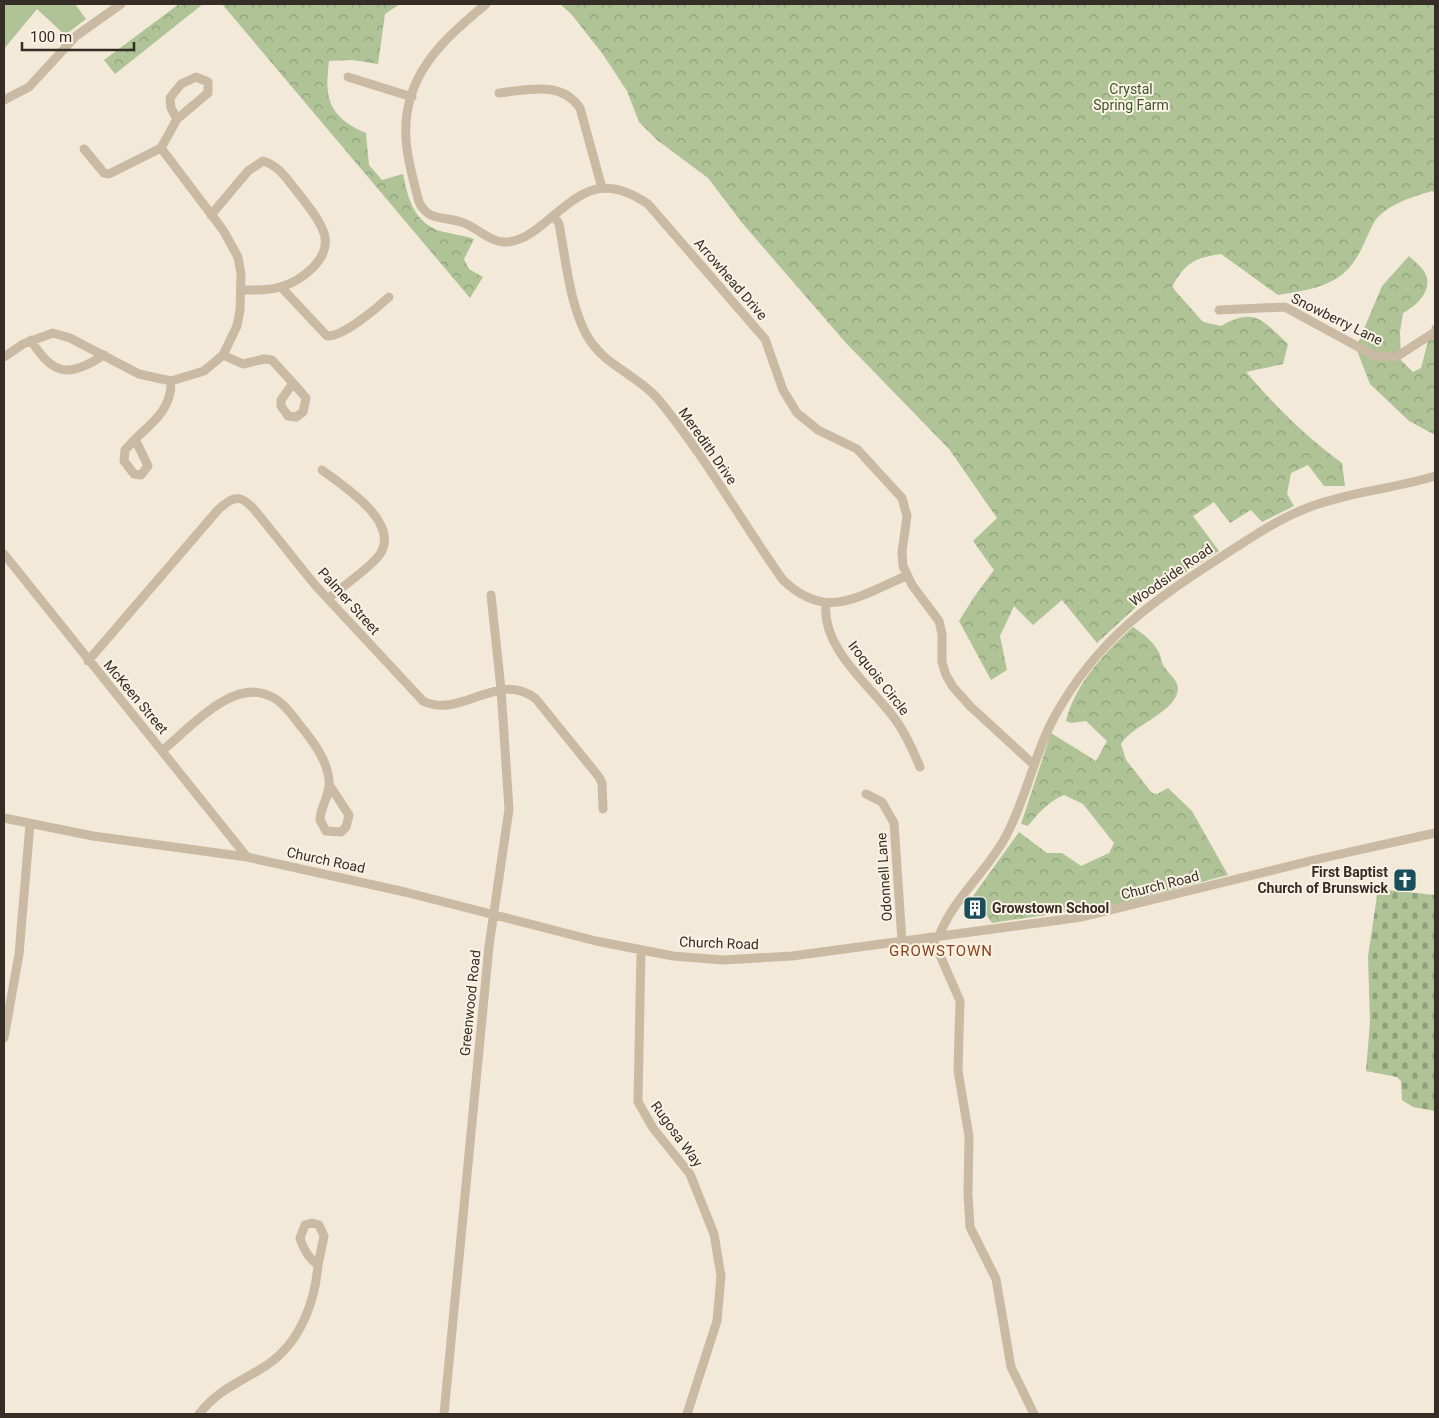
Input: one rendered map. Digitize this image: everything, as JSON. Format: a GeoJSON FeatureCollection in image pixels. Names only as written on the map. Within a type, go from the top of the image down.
{"type":"FeatureCollection","features":[{"type":"Feature","properties":{"kind":"street"},"geometry":{"type":"LineString","coordinates":[[4,100],[29,87],[76,36],[122,4]]}},
{"type":"Feature","properties":{"kind":"street"},"geometry":{"type":"LineString","coordinates":[[486,4],[450,34],[432,54],[422,70],[412,98],[407,121],[406,144],[418,202],[427,214],[464,222],[491,238],[506,242],[526,236],[573,198],[602,188],[582,114],[571,98],[552,88],[499,93]]}},
{"type":"Feature","properties":{"kind":"street"},"geometry":{"type":"LineString","coordinates":[[348,77],[412,98]]}},
{"type":"Feature","properties":{"kind":"street"},"geometry":{"type":"LineString","coordinates":[[84,149],[104,173],[109,174],[161,148],[177,119],[208,93],[209,86],[205,80],[196,78],[187,80],[172,95],[170,105],[177,119]]}},
{"type":"Feature","properties":{"kind":"street"},"geometry":{"type":"LineString","coordinates":[[4,357],[31,340],[53,333],[104,355],[139,374],[171,381],[204,371],[223,355],[237,326],[242,290],[238,257],[232,244],[161,148]]}},
{"type":"Feature","properties":{"kind":"street"},"geometry":{"type":"LineString","coordinates":[[210,215],[254,165],[263,161],[278,168],[315,215],[326,239],[323,254],[318,262],[304,274],[281,287],[242,290]]}},
{"type":"Feature","properties":{"kind":"street","name":"Arrowhead Drive"},"geometry":{"type":"LineString","coordinates":[[602,188],[637,197],[657,213],[765,339],[783,390],[797,413],[818,430],[857,449],[902,498],[907,516],[902,552],[906,576],[939,621],[942,634],[942,662],[953,687],[990,726],[1033,764]]}},
{"type":"Feature","properties":{"kind":"street","name":"Meredith Drive"},"geometry":{"type":"LineString","coordinates":[[554,215],[560,224],[577,312],[594,346],[612,365],[636,379],[657,398],[692,445],[783,580],[804,596],[826,604]]}},
{"type":"Feature","properties":{"kind":"street"},"geometry":{"type":"LineString","coordinates":[[281,287],[326,336],[335,334],[362,318],[389,297]]}},
{"type":"Feature","properties":{"kind":"street","name":"Snowberry Lane"},"geometry":{"type":"LineString","coordinates":[[1219,310],[1286,307],[1375,356],[1396,357],[1435,332]]}},
{"type":"Feature","properties":{"kind":"street"},"geometry":{"type":"LineString","coordinates":[[31,340],[51,366],[65,372],[82,368],[104,355]]}},
{"type":"Feature","properties":{"kind":"street"},"geometry":{"type":"LineString","coordinates":[[223,355],[242,364],[264,359],[272,360],[293,383]]}},
{"type":"Feature","properties":{"kind":"street"},"geometry":{"type":"LineString","coordinates":[[136,439],[166,407],[171,392],[171,381]]}},
{"type":"Feature","properties":{"kind":"street"},"geometry":{"type":"LineString","coordinates":[[322,470],[376,516],[382,527],[384,541],[380,555],[328,599]]}},
{"type":"Feature","properties":{"kind":"street","name":"Woodside Road"},"geometry":{"type":"LineString","coordinates":[[936,937],[953,908],[1005,838],[1019,809],[1033,764],[1055,716],[1073,687],[1112,639],[1151,603],[1258,534],[1307,508],[1435,476]]}},
{"type":"Feature","properties":{"kind":"street","name":"Palmer Street"},"geometry":{"type":"LineString","coordinates":[[88,661],[217,511],[231,499],[241,498],[249,502],[295,561],[328,599],[423,701],[443,707],[501,689],[526,692],[541,705],[599,777],[602,783],[603,809]]}},
{"type":"Feature","properties":{"kind":"street","name":"McKeen Street"},"geometry":{"type":"LineString","coordinates":[[4,554],[247,857]]}},
{"type":"Feature","properties":{"kind":"street"},"geometry":{"type":"LineString","coordinates":[[826,604],[858,597],[906,576]]}},
{"type":"Feature","properties":{"kind":"street","name":"Greenwood Road"},"geometry":{"type":"LineString","coordinates":[[444,1414],[494,915],[509,809],[501,689],[491,595]]}},
{"type":"Feature","properties":{"kind":"street","name":"Iroquois Circle"},"geometry":{"type":"LineString","coordinates":[[826,604],[826,622],[832,641],[909,740],[920,767]]}},
{"type":"Feature","properties":{"kind":"street"},"geometry":{"type":"LineString","coordinates":[[163,750],[224,700],[241,693],[258,692],[274,697],[279,702],[306,733],[326,766],[330,786],[349,814],[346,827],[341,832],[326,831],[320,820],[330,786]]}},
{"type":"Feature","properties":{"kind":"street","name":"Odonnell Lane"},"geometry":{"type":"LineString","coordinates":[[866,794],[882,802],[894,823],[902,941]]}},
{"type":"Feature","properties":{"kind":"street","name":"Church Road"},"geometry":{"type":"LineString","coordinates":[[4,818],[93,836],[247,857],[405,892],[641,950],[706,959],[758,959],[1099,914],[1323,858],[1435,833]]}},
{"type":"Feature","properties":{"kind":"street"},"geometry":{"type":"LineString","coordinates":[[4,1038],[19,954],[30,824]]}},
{"type":"Feature","properties":{"kind":"street"},"geometry":{"type":"LineString","coordinates":[[936,937],[960,1001],[958,1071],[969,1136],[968,1193],[970,1227],[974,1239],[996,1279],[1012,1367],[1034,1414]]}},
{"type":"Feature","properties":{"kind":"street","name":"Rugosa Way"},"geometry":{"type":"LineString","coordinates":[[641,950],[638,1102],[653,1128],[690,1174],[714,1234],[721,1276],[717,1321],[687,1414]]}},
{"type":"Feature","properties":{"kind":"street"},"geometry":{"type":"LineString","coordinates":[[199,1414],[221,1391],[268,1364],[292,1341],[312,1299],[318,1265]]}},
{"type":"Feature","properties":{"kind":"green space"},"geometry":{"type":"Polygon","coordinates":[[[4,4],[75,4],[86,19],[65,35],[37,9],[4,49],[4,4]]]}},
{"type":"Feature","properties":{"kind":"green space"},"geometry":{"type":"Polygon","coordinates":[[[179,4],[203,4],[115,74],[104,60],[179,4]]]}},
{"type":"Feature","properties":{"kind":"green space"},"geometry":{"type":"Polygon","coordinates":[[[222,4],[400,4],[385,14],[378,64],[352,60],[329,61],[327,86],[329,96],[337,113],[344,120],[366,133],[369,165],[382,180],[403,174],[409,199],[421,219],[435,229],[474,239],[464,259],[469,269],[483,277],[470,298],[222,4]]]}},
{"type":"Feature","properties":{"kind":"green space","name":"Crystal Spring Farm"},"geometry":{"type":"Polygon","coordinates":[[[560,4],[1435,4],[1435,193],[1432,191],[1407,199],[1384,212],[1373,224],[1351,266],[1339,277],[1323,285],[1278,295],[1221,254],[1204,257],[1191,263],[1181,272],[1172,287],[1203,322],[1221,326],[1242,317],[1251,317],[1265,323],[1288,344],[1283,364],[1246,372],[1291,421],[1342,463],[1345,486],[1324,486],[1308,465],[1291,473],[1287,494],[1294,506],[1262,522],[1251,510],[1230,523],[1214,502],[1193,516],[1219,551],[1146,598],[1097,643],[1062,600],[1033,625],[1014,606],[1000,636],[1007,670],[991,680],[959,621],[994,570],[973,541],[997,518],[949,449],[846,343],[743,224],[708,178],[657,140],[639,122],[627,91],[602,53],[572,15],[560,4]]]}},
{"type":"Feature","properties":{"kind":"green space"},"geometry":{"type":"Polygon","coordinates":[[[1409,256],[1424,271],[1427,285],[1418,302],[1403,313],[1400,332],[1401,360],[1413,372],[1421,368],[1432,326],[1435,324],[1435,435],[1409,421],[1370,384],[1356,348],[1382,286],[1409,256]]]}},
{"type":"Feature","properties":{"kind":"green space"},"geometry":{"type":"Polygon","coordinates":[[[1133,627],[1156,647],[1163,665],[1177,684],[1177,693],[1173,701],[1165,709],[1135,730],[1121,744],[1126,760],[1152,793],[1157,794],[1168,788],[1192,811],[1228,875],[1118,904],[992,923],[973,896],[1019,832],[1047,853],[1062,853],[1081,866],[1109,853],[1114,843],[1083,804],[1064,795],[1044,808],[1028,826],[1021,824],[1051,733],[1096,761],[1107,741],[1086,721],[1071,723],[1066,721],[1076,694],[1092,670],[1133,627]]]}},
{"type":"Feature","properties":{"kind":"green space"},"geometry":{"type":"Polygon","coordinates":[[[1378,889],[1435,895],[1435,1111],[1413,1107],[1402,1100],[1401,1081],[1397,1077],[1366,1071],[1370,1022],[1368,956],[1378,889]]]}},
{"type":"Feature","properties":{"kind":"place","name":"First Baptist Church of Brunswick"},"geometry":{"type":"Point","coordinates":[1405,880]}},
{"type":"Feature","properties":{"kind":"place","name":"Growstown School"},"geometry":{"type":"Point","coordinates":[975,908]}},
{"type":"Feature","properties":{"kind":"district","name":"GROWSTOWN"},"geometry":{"type":"Point","coordinates":[941,951]}}]}
